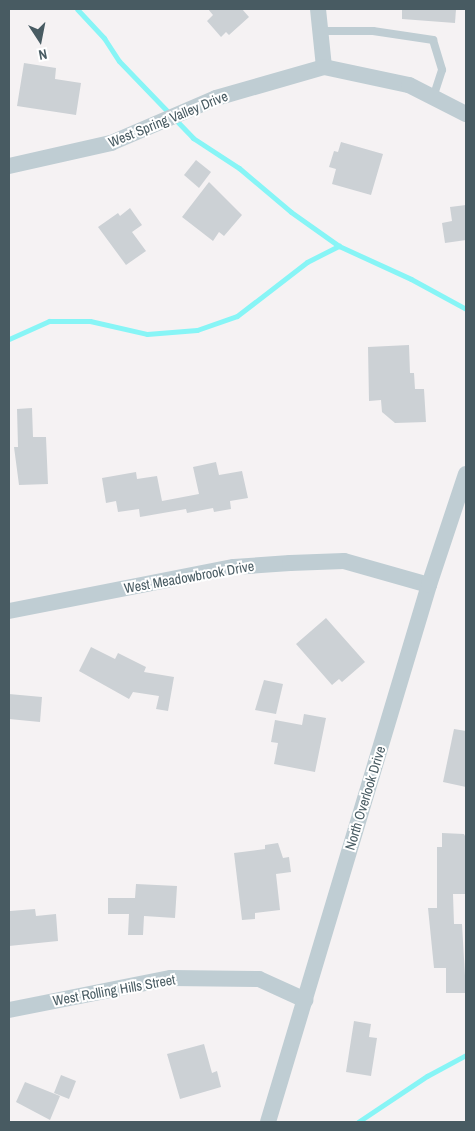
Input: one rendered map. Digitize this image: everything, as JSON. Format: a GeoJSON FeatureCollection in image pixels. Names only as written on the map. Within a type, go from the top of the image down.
{"type":"FeatureCollection","features":[{"type":"Feature","properties":{"kind":"street"},"geometry":{"type":"LineString","coordinates":[[318,9],[324,67]]}},
{"type":"Feature","properties":{"kind":"street","name":"West Spring Valley Drive"},"geometry":{"type":"LineString","coordinates":[[9,166],[111,143],[216,98],[324,67],[409,85],[466,114]]}},
{"type":"Feature","properties":{"kind":"street","name":"North Overlook Drive"},"geometry":{"type":"LineString","coordinates":[[268,1122],[428,584],[466,474]]}},
{"type":"Feature","properties":{"kind":"street","name":"West Meadowbrook Drive"},"geometry":{"type":"LineString","coordinates":[[9,610],[234,567],[290,563],[344,561],[428,584]]}},
{"type":"Feature","properties":{"kind":"street","name":"West Rolling Hills Street"},"geometry":{"type":"LineString","coordinates":[[9,1010],[171,978],[259,979],[305,1000]]}},
{"type":"Feature","properties":{"kind":"lane"},"geometry":{"type":"LineString","coordinates":[[320,31],[372,31],[433,40],[442,70],[433,97]]}},
{"type":"Feature","properties":{"kind":"building"},"geometry":{"type":"Polygon","coordinates":[[[208,9],[242,9],[249,17],[229,35],[226,32],[221,37],[207,21],[213,15],[208,9]]]}},
{"type":"Feature","properties":{"kind":"building"},"geometry":{"type":"Polygon","coordinates":[[[402,9],[456,9],[455,23],[402,19],[402,9]]]}},
{"type":"Feature","properties":{"kind":"building"},"geometry":{"type":"Polygon","coordinates":[[[24,63],[56,68],[55,79],[81,83],[76,115],[17,106],[24,63]]]}},
{"type":"Feature","properties":{"kind":"building"},"geometry":{"type":"Polygon","coordinates":[[[341,142],[383,154],[371,195],[332,184],[336,169],[329,167],[334,151],[338,152],[341,142]]]}},
{"type":"Feature","properties":{"kind":"building"},"geometry":{"type":"Polygon","coordinates":[[[196,160],[211,172],[199,188],[184,175],[196,160]]]}},
{"type":"Feature","properties":{"kind":"building"},"geometry":{"type":"Polygon","coordinates":[[[209,182],[242,215],[224,236],[219,232],[213,241],[182,217],[209,182]]]}},
{"type":"Feature","properties":{"kind":"building"},"geometry":{"type":"Polygon","coordinates":[[[466,205],[466,240],[445,243],[442,223],[452,221],[450,207],[466,205]]]}},
{"type":"Feature","properties":{"kind":"building"},"geometry":{"type":"Polygon","coordinates":[[[130,208],[142,225],[132,232],[146,251],[126,265],[98,227],[118,213],[120,216],[130,208]]]}},
{"type":"Feature","properties":{"kind":"building"},"geometry":{"type":"Polygon","coordinates":[[[409,345],[410,373],[414,373],[415,389],[424,389],[426,422],[395,423],[382,412],[381,400],[369,401],[368,347],[409,345]]]}},
{"type":"Feature","properties":{"kind":"building"},"geometry":{"type":"Polygon","coordinates":[[[32,408],[33,437],[46,437],[48,484],[19,485],[14,447],[18,447],[17,409],[32,408]]]}},
{"type":"Feature","properties":{"kind":"building"},"geometry":{"type":"Polygon","coordinates":[[[216,462],[219,475],[242,471],[248,498],[230,501],[231,509],[214,512],[213,508],[187,513],[186,509],[140,517],[139,509],[118,512],[116,501],[106,503],[102,478],[136,472],[137,479],[157,476],[162,501],[199,494],[193,467],[216,462]]]}},
{"type":"Feature","properties":{"kind":"building"},"geometry":{"type":"Polygon","coordinates":[[[326,618],[365,662],[342,682],[339,679],[332,685],[296,644],[326,618]]]}},
{"type":"Feature","properties":{"kind":"building"},"geometry":{"type":"Polygon","coordinates":[[[91,647],[115,659],[118,653],[146,667],[144,672],[174,677],[168,711],[156,709],[159,696],[133,692],[129,699],[79,671],[91,647]]]}},
{"type":"Feature","properties":{"kind":"building"},"geometry":{"type":"Polygon","coordinates":[[[264,680],[283,684],[276,714],[255,710],[264,680]]]}},
{"type":"Feature","properties":{"kind":"building"},"geometry":{"type":"Polygon","coordinates":[[[9,694],[42,697],[40,722],[9,719],[9,694]]]}},
{"type":"Feature","properties":{"kind":"building"},"geometry":{"type":"Polygon","coordinates":[[[304,714],[326,718],[315,772],[274,764],[278,743],[271,742],[275,720],[302,725],[304,714]]]}},
{"type":"Feature","properties":{"kind":"building"},"geometry":{"type":"Polygon","coordinates":[[[454,729],[466,731],[466,787],[443,782],[454,729]]]}},
{"type":"Feature","properties":{"kind":"building"},"geometry":{"type":"Polygon","coordinates":[[[442,833],[464,834],[466,838],[466,894],[453,894],[454,924],[462,924],[466,993],[446,993],[446,968],[434,968],[428,908],[437,908],[437,847],[442,847],[442,833]]]}},
{"type":"Feature","properties":{"kind":"building"},"geometry":{"type":"Polygon","coordinates":[[[278,843],[283,858],[289,857],[291,872],[276,874],[280,910],[255,913],[255,919],[242,920],[234,853],[265,849],[265,845],[278,843]]]}},
{"type":"Feature","properties":{"kind":"building"},"geometry":{"type":"Polygon","coordinates":[[[136,884],[177,886],[175,918],[144,916],[143,935],[128,935],[129,914],[108,914],[108,898],[135,898],[136,884]]]}},
{"type":"Feature","properties":{"kind":"building"},"geometry":{"type":"Polygon","coordinates":[[[35,909],[36,916],[56,914],[58,941],[9,946],[10,911],[35,909]]]}},
{"type":"Feature","properties":{"kind":"building"},"geometry":{"type":"Polygon","coordinates":[[[354,1021],[371,1024],[369,1037],[377,1038],[371,1076],[346,1072],[354,1021]]]}},
{"type":"Feature","properties":{"kind":"building"},"geometry":{"type":"Polygon","coordinates":[[[204,1044],[212,1073],[217,1071],[221,1087],[180,1099],[167,1054],[204,1044]]]}},
{"type":"Feature","properties":{"kind":"building"},"geometry":{"type":"Polygon","coordinates":[[[61,1075],[76,1081],[69,1099],[54,1093],[61,1075]]]}},
{"type":"Feature","properties":{"kind":"building"},"geometry":{"type":"Polygon","coordinates":[[[25,1082],[60,1096],[50,1120],[16,1102],[25,1082]]]}},
{"type":"Feature","properties":{"kind":"waterway"},"geometry":{"type":"LineString","coordinates":[[77,9],[104,38],[119,61],[193,138],[239,168],[291,212],[339,246],[411,279],[466,309]]}},
{"type":"Feature","properties":{"kind":"waterway"},"geometry":{"type":"LineString","coordinates":[[9,339],[49,321],[90,321],[147,334],[197,330],[237,316],[307,262],[339,246]]}},
{"type":"Feature","properties":{"kind":"waterway"},"geometry":{"type":"LineString","coordinates":[[358,1122],[427,1076],[466,1055]]}}]}
